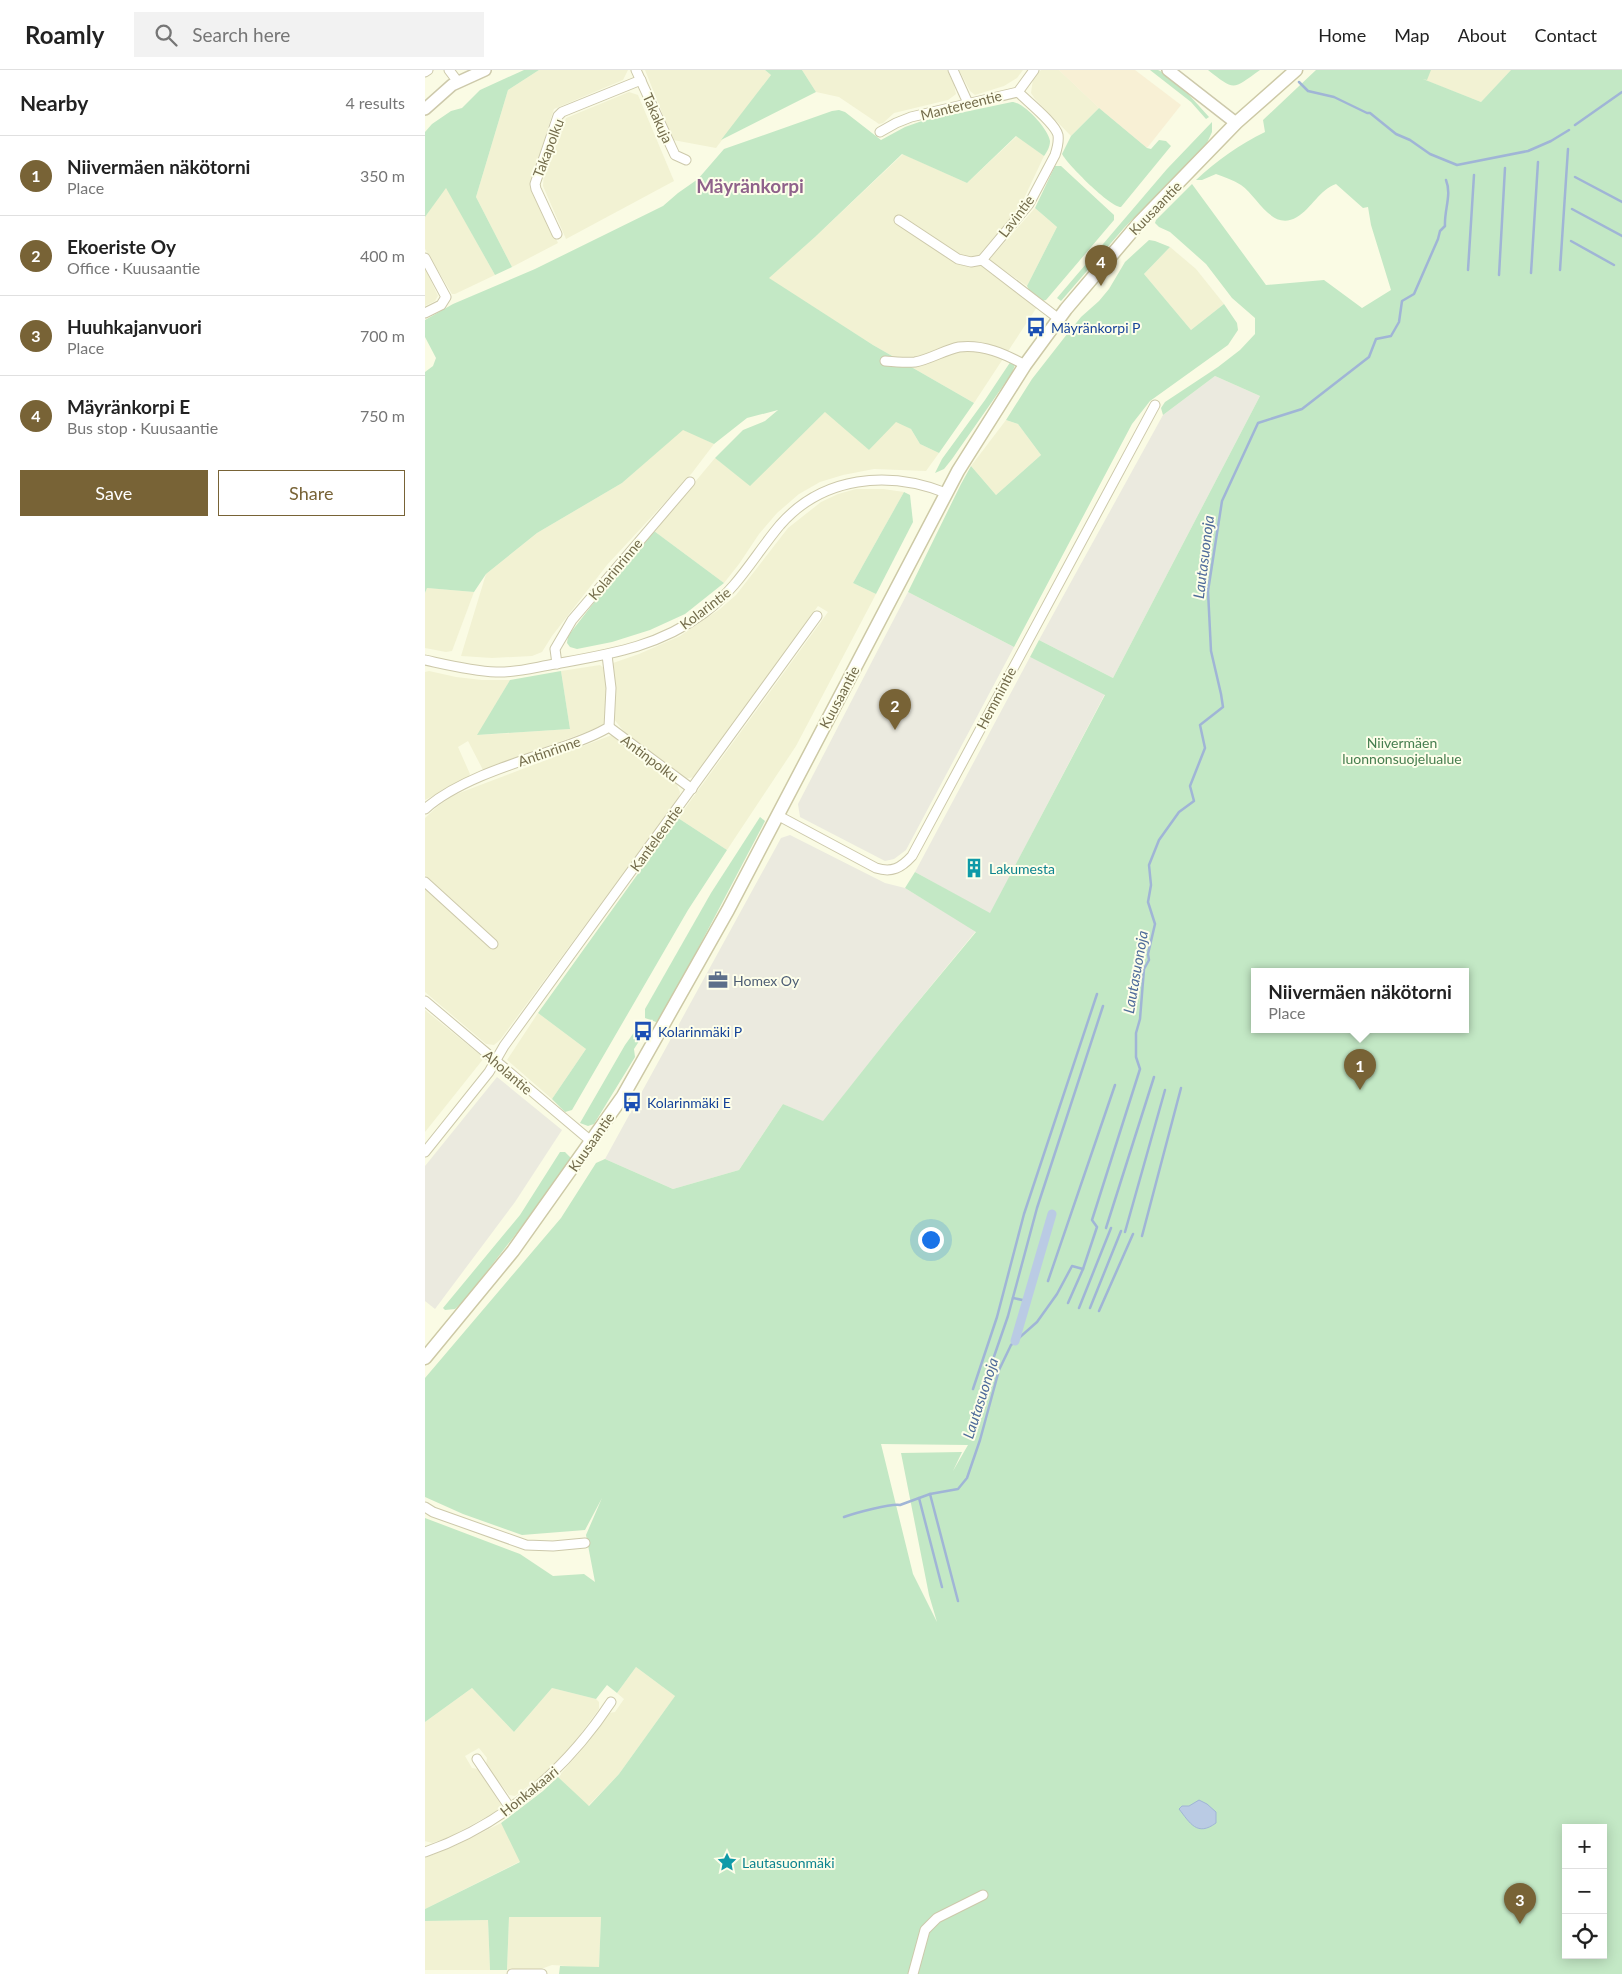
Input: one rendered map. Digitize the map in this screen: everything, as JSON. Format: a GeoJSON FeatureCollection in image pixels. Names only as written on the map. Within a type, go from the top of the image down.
{"type":"FeatureCollection","features":[{"type":"Feature","properties":{"kind":"main road","name":"Kuusaantie"},"geometry":{"type":"LineString","coordinates":[[425,1358],[513,1251],[623,1096],[655,1041],[777,816],[946,493],[1025,366],[1059,319],[1139,223],[1236,123],[1296,70]]}},
{"type":"Feature","properties":{"kind":"street"},"geometry":{"type":"LineString","coordinates":[[449,70],[457,82]]}},
{"type":"Feature","properties":{"kind":"street"},"geometry":{"type":"LineString","coordinates":[[425,109],[457,82],[485,70]]}},
{"type":"Feature","properties":{"kind":"street","name":"Takakuja"},"geometry":{"type":"LineString","coordinates":[[636,70],[675,155],[686,160]]}},
{"type":"Feature","properties":{"kind":"street"},"geometry":{"type":"LineString","coordinates":[[953,70],[968,103]]}},
{"type":"Feature","properties":{"kind":"street","name":"Mantereentie"},"geometry":{"type":"LineString","coordinates":[[880,132],[911,117],[1018,92],[1034,70]]}},
{"type":"Feature","properties":{"kind":"street"},"geometry":{"type":"LineString","coordinates":[[1168,70],[1236,123]]}},
{"type":"Feature","properties":{"kind":"street","name":"Takapolku"},"geometry":{"type":"LineString","coordinates":[[557,234],[535,184],[558,116],[562,112],[641,80]]}},
{"type":"Feature","properties":{"kind":"street","name":"Lavintie"},"geometry":{"type":"LineString","coordinates":[[982,260],[1029,204],[1055,155],[1059,140],[1055,128],[1018,92]]}},
{"type":"Feature","properties":{"kind":"street"},"geometry":{"type":"LineString","coordinates":[[899,220],[958,259],[971,262],[982,260],[1059,319]]}},
{"type":"Feature","properties":{"kind":"street"},"geometry":{"type":"LineString","coordinates":[[425,258],[446,297],[441,306],[425,313]]}},
{"type":"Feature","properties":{"kind":"street"},"geometry":{"type":"LineString","coordinates":[[885,361],[917,361],[943,351],[967,347],[992,350],[1025,366]]}},
{"type":"Feature","properties":{"kind":"street","name":"Hemmintie"},"geometry":{"type":"LineString","coordinates":[[777,816],[876,868],[892,870],[905,864],[912,856],[1155,405]]}},
{"type":"Feature","properties":{"kind":"street","name":"Kolarintie"},"geometry":{"type":"LineString","coordinates":[[425,660],[496,672],[515,671],[607,655],[653,642],[674,632],[704,613],[732,588],[786,519],[805,503],[823,492],[848,483],[879,479],[912,483],[946,493]]}},
{"type":"Feature","properties":{"kind":"street","name":"Kolarinrinne"},"geometry":{"type":"LineString","coordinates":[[557,664],[555,649],[572,620],[690,482]]}},
{"type":"Feature","properties":{"kind":"street","name":"Kanteleentie"},"geometry":{"type":"LineString","coordinates":[[425,1152],[489,1072],[495,1061],[817,616]]}},
{"type":"Feature","properties":{"kind":"street"},"geometry":{"type":"LineString","coordinates":[[607,655],[611,688],[609,727]]}},
{"type":"Feature","properties":{"kind":"street","name":"Antinpolku"},"geometry":{"type":"LineString","coordinates":[[609,727],[692,789]]}},
{"type":"Feature","properties":{"kind":"street","name":"Antinrinne"},"geometry":{"type":"LineString","coordinates":[[425,809],[445,794],[461,786],[516,763],[587,738],[609,727]]}},
{"type":"Feature","properties":{"kind":"street"},"geometry":{"type":"LineString","coordinates":[[425,882],[493,944]]}},
{"type":"Feature","properties":{"kind":"street","name":"Aholantie"},"geometry":{"type":"LineString","coordinates":[[425,1001],[592,1142]]}},
{"type":"Feature","properties":{"kind":"street"},"geometry":{"type":"LineString","coordinates":[[425,1507],[433,1512],[525,1545],[553,1546],[585,1543]]}},
{"type":"Feature","properties":{"kind":"street","name":"Honkakaari"},"geometry":{"type":"LineString","coordinates":[[425,1852],[483,1826],[510,1808],[554,1772],[611,1702]]}},
{"type":"Feature","properties":{"kind":"street"},"geometry":{"type":"LineString","coordinates":[[477,1758],[510,1808]]}},
{"type":"Feature","properties":{"kind":"street"},"geometry":{"type":"LineString","coordinates":[[913,1974],[925,1930],[937,1918],[983,1895]]}},
{"type":"Feature","properties":{"kind":"street"},"geometry":{"type":"LineString","coordinates":[[512,1974],[542,1974]]}},
{"type":"Feature","properties":{"kind":"shaded area"},"geometry":{"type":"Polygon","coordinates":[[[539,70],[628,70],[623,80],[554,109],[530,184],[558,243],[512,267],[476,197],[508,90],[539,70]]]}},
{"type":"Feature","properties":{"kind":"shaded area"},"geometry":{"type":"Polygon","coordinates":[[[645,70],[765,70],[771,75],[716,148],[673,140],[645,70]]]}},
{"type":"Feature","properties":{"kind":"shaded area"},"geometry":{"type":"Polygon","coordinates":[[[802,70],[947,70],[956,94],[948,100],[894,113],[883,123],[879,124],[839,97],[816,92],[802,70]]]}},
{"type":"Feature","properties":{"kind":"shaded area"},"geometry":{"type":"Polygon","coordinates":[[[959,70],[1023,70],[1017,78],[1004,86],[975,95],[970,91],[959,70]]]}},
{"type":"Feature","properties":{"kind":"shaded area"},"geometry":{"type":"Polygon","coordinates":[[[1041,70],[1059,70],[1099,108],[1071,136],[1031,93],[1033,79],[1041,70]]]}},
{"type":"Feature","properties":{"kind":"shaded area"},"geometry":{"type":"Polygon","coordinates":[[[1059,70],[1135,70],[1181,105],[1147,148],[1099,108],[1059,70]]]}},
{"type":"Feature","properties":{"kind":"shaded area"},"geometry":{"type":"Polygon","coordinates":[[[1399,70],[1511,70],[1481,102],[1399,70]]]}},
{"type":"Feature","properties":{"kind":"shaded area"},"geometry":{"type":"Polygon","coordinates":[[[629,92],[638,95],[674,181],[566,239],[543,186],[544,172],[566,118],[629,92]]]}},
{"type":"Feature","properties":{"kind":"shaded area"},"geometry":{"type":"Polygon","coordinates":[[[1017,136],[1044,156],[1020,207],[978,256],[979,264],[1037,307],[974,403],[873,345],[768,278],[815,237],[903,154],[967,183],[1017,136]]]}},
{"type":"Feature","properties":{"kind":"shaded area"},"geometry":{"type":"Polygon","coordinates":[[[446,187],[495,275],[455,294],[452,294],[425,249],[425,217],[446,187]]]}},
{"type":"Feature","properties":{"kind":"shaded area"},"geometry":{"type":"Polygon","coordinates":[[[1035,208],[1057,227],[1027,286],[989,260],[1035,208]]]}},
{"type":"Feature","properties":{"kind":"shaded area"},"geometry":{"type":"Polygon","coordinates":[[[1170,247],[1196,269],[1224,304],[1191,330],[1144,274],[1170,247]]]}},
{"type":"Feature","properties":{"kind":"shaded area"},"geometry":{"type":"Polygon","coordinates":[[[425,268],[438,296],[435,301],[425,306],[425,268]]]}},
{"type":"Feature","properties":{"kind":"shaded area"},"geometry":{"type":"Polygon","coordinates":[[[1215,376],[1260,396],[1113,678],[1039,640],[1163,415],[1215,376]]]}},
{"type":"Feature","properties":{"kind":"shaded area"},"geometry":{"type":"Polygon","coordinates":[[[826,411],[869,450],[896,420],[911,429],[920,444],[939,453],[926,471],[874,469],[820,482],[799,494],[777,513],[759,534],[724,583],[654,531],[715,458],[750,485],[826,411]]]}},
{"type":"Feature","properties":{"kind":"shaded area"},"geometry":{"type":"Polygon","coordinates":[[[1006,420],[1018,424],[1041,455],[996,495],[971,466],[1006,420]]]}},
{"type":"Feature","properties":{"kind":"shaded area"},"geometry":{"type":"Polygon","coordinates":[[[683,429],[714,444],[692,473],[607,565],[552,636],[542,652],[532,656],[492,658],[461,656],[486,574],[537,533],[622,483],[683,429]]]}},
{"type":"Feature","properties":{"kind":"shaded area"},"geometry":{"type":"Polygon","coordinates":[[[856,489],[883,489],[904,492],[853,583],[876,594],[796,746],[727,850],[678,818],[828,612],[818,606],[694,777],[685,779],[630,739],[613,718],[613,663],[680,636],[720,609],[736,595],[788,528],[821,502],[838,494],[856,489]]]}},
{"type":"Feature","properties":{"kind":"shaded area"},"geometry":{"type":"Polygon","coordinates":[[[427,588],[474,592],[452,651],[446,652],[425,648],[425,593],[427,588]]]}},
{"type":"Feature","properties":{"kind":"shaded area"},"geometry":{"type":"Polygon","coordinates":[[[908,592],[1014,647],[906,850],[894,859],[885,861],[800,817],[798,804],[908,592]]]}},
{"type":"Feature","properties":{"kind":"shaded area"},"geometry":{"type":"Polygon","coordinates":[[[1030,657],[1105,694],[990,914],[915,872],[1030,657]]]}},
{"type":"Feature","properties":{"kind":"shaded area"},"geometry":{"type":"Polygon","coordinates":[[[600,665],[605,669],[607,716],[605,723],[600,727],[483,770],[468,741],[458,747],[470,774],[468,778],[425,800],[425,672],[429,671],[482,680],[510,680],[478,735],[570,729],[561,671],[600,665]]]}},
{"type":"Feature","properties":{"kind":"shaded area"},"geometry":{"type":"Polygon","coordinates":[[[612,735],[620,743],[676,783],[680,792],[679,798],[500,1040],[494,1045],[486,1044],[425,992],[425,889],[493,949],[498,942],[425,875],[425,818],[454,795],[612,735]]]}},
{"type":"Feature","properties":{"kind":"shaded area"},"geometry":{"type":"Polygon","coordinates":[[[790,835],[885,883],[905,888],[976,931],[823,1122],[783,1104],[739,1170],[673,1189],[605,1159],[781,838],[790,835]]]}},
{"type":"Feature","properties":{"kind":"shaded area"},"geometry":{"type":"Polygon","coordinates":[[[425,1010],[484,1058],[425,1132],[425,1010]]]}},
{"type":"Feature","properties":{"kind":"shaded area"},"geometry":{"type":"Polygon","coordinates":[[[538,1013],[586,1049],[552,1099],[507,1060],[538,1013]]]}},
{"type":"Feature","properties":{"kind":"shaded area"},"geometry":{"type":"Polygon","coordinates":[[[497,1077],[562,1130],[515,1202],[435,1309],[425,1301],[425,1166],[497,1077]]]}},
{"type":"Feature","properties":{"kind":"shaded area"},"geometry":{"type":"Polygon","coordinates":[[[636,1667],[675,1696],[619,1774],[588,1806],[558,1777],[587,1744],[609,1713],[615,1712],[624,1699],[617,1693],[636,1667]]]}},
{"type":"Feature","properties":{"kind":"shaded area"},"geometry":{"type":"Polygon","coordinates":[[[472,1688],[514,1732],[552,1688],[596,1699],[599,1702],[599,1709],[573,1744],[551,1769],[515,1796],[509,1795],[486,1765],[487,1758],[479,1748],[465,1756],[472,1768],[478,1769],[501,1805],[495,1812],[450,1837],[432,1843],[425,1841],[425,1722],[472,1688]]]}},
{"type":"Feature","properties":{"kind":"shaded area"},"geometry":{"type":"Polygon","coordinates":[[[501,1823],[521,1861],[425,1909],[425,1858],[501,1823]]]}},
{"type":"Feature","properties":{"kind":"shaded area"},"geometry":{"type":"Polygon","coordinates":[[[509,1917],[601,1917],[599,1968],[552,1965],[541,1969],[507,1970],[509,1917]]]}},
{"type":"Feature","properties":{"kind":"shaded area"},"geometry":{"type":"Polygon","coordinates":[[[488,1920],[490,1970],[425,1970],[425,1921],[488,1920]]]}},
{"type":"Feature","properties":{"kind":"green space"},"geometry":{"type":"Polygon","coordinates":[[[524,70],[539,70],[508,90],[476,197],[512,267],[495,275],[446,188],[425,217],[425,132],[432,124],[451,111],[462,108],[480,90],[524,70]]]}},
{"type":"Feature","properties":{"kind":"green space"},"geometry":{"type":"Polygon","coordinates":[[[765,70],[802,70],[816,92],[721,140],[771,75],[765,70]]]}},
{"type":"Feature","properties":{"kind":"green space"},"geometry":{"type":"Polygon","coordinates":[[[1150,70],[1162,72],[1190,96],[1209,117],[1206,119],[1191,102],[1150,70]]]}},
{"type":"Feature","properties":{"kind":"green space"},"geometry":{"type":"Polygon","coordinates":[[[1208,70],[1260,70],[1238,84],[1229,85],[1208,70]]]}},
{"type":"Feature","properties":{"kind":"green space","name":"Niivermäen luonnonsuojelualue"},"geometry":{"type":"Polygon","coordinates":[[[1316,70],[1431,70],[1427,80],[1423,79],[1481,102],[1511,70],[1622,70],[1622,1974],[559,1974],[560,1966],[599,1967],[601,1917],[509,1917],[507,1970],[490,1970],[488,1920],[425,1921],[425,1909],[520,1862],[501,1823],[558,1777],[589,1806],[619,1774],[675,1696],[636,1667],[617,1693],[607,1685],[596,1699],[552,1688],[514,1732],[472,1688],[425,1722],[425,1518],[520,1554],[553,1576],[584,1574],[595,1582],[586,1535],[602,1498],[585,1530],[522,1535],[463,1514],[425,1497],[425,1378],[561,1218],[596,1163],[605,1159],[673,1189],[739,1170],[783,1104],[823,1121],[976,932],[905,888],[915,872],[990,913],[1105,695],[1030,657],[1039,640],[1113,678],[1260,396],[1215,376],[1163,415],[1161,408],[1165,402],[1240,350],[1255,334],[1255,318],[1232,298],[1206,264],[1170,232],[1159,227],[1155,223],[1156,220],[1192,184],[1266,285],[1324,280],[1362,308],[1391,290],[1371,225],[1368,207],[1363,208],[1336,184],[1325,190],[1297,217],[1280,220],[1273,217],[1247,190],[1232,180],[1216,174],[1202,180],[1196,180],[1229,153],[1265,132],[1263,120],[1316,70]],[[881,1444],[913,1574],[937,1622],[929,1595],[901,1453],[962,1452],[953,1471],[968,1445],[881,1444]]]}},
{"type":"Feature","properties":{"kind":"green space"},"geometry":{"type":"Polygon","coordinates":[[[1012,102],[1029,111],[1049,136],[1048,149],[1044,156],[1016,136],[967,183],[902,154],[769,278],[873,345],[974,403],[939,453],[920,444],[911,429],[896,422],[869,450],[825,412],[750,486],[715,458],[743,430],[765,421],[778,410],[747,418],[714,444],[683,430],[622,483],[537,533],[486,574],[474,592],[427,588],[425,593],[425,372],[433,366],[436,358],[425,337],[425,320],[453,304],[535,269],[663,206],[698,179],[724,149],[832,111],[839,110],[845,112],[881,140],[905,127],[922,121],[1012,102]]]}},
{"type":"Feature","properties":{"kind":"green space"},"geometry":{"type":"Polygon","coordinates":[[[1099,108],[1147,148],[1151,149],[1159,140],[1166,141],[1171,146],[1121,207],[1108,200],[1080,176],[1062,154],[1071,136],[1099,108]]]}},
{"type":"Feature","properties":{"kind":"green space"},"geometry":{"type":"Polygon","coordinates":[[[1212,122],[1212,132],[1206,145],[1124,228],[1061,301],[1057,298],[1167,169],[1212,122]]]}},
{"type":"Feature","properties":{"kind":"green space"},"geometry":{"type":"Polygon","coordinates":[[[1055,166],[1061,166],[1114,215],[1114,220],[1046,300],[1042,301],[1030,292],[1027,286],[1057,227],[1035,208],[1055,166]]]}},
{"type":"Feature","properties":{"kind":"green space"},"geometry":{"type":"Polygon","coordinates":[[[1149,240],[1170,247],[1144,274],[1191,330],[1224,304],[1237,323],[1238,330],[1228,345],[1150,401],[1132,424],[1014,647],[908,592],[971,466],[996,495],[1041,455],[1018,424],[1006,420],[1032,379],[1064,338],[1081,317],[1109,289],[1125,262],[1149,240]]]}},
{"type":"Feature","properties":{"kind":"green space"},"geometry":{"type":"Polygon","coordinates":[[[1011,361],[1015,365],[1012,373],[952,459],[944,469],[935,473],[942,459],[1011,361]]]}},
{"type":"Feature","properties":{"kind":"green space"},"geometry":{"type":"Polygon","coordinates":[[[904,492],[910,495],[913,522],[876,594],[853,583],[904,492]]]}},
{"type":"Feature","properties":{"kind":"green space"},"geometry":{"type":"Polygon","coordinates":[[[654,531],[724,583],[685,614],[650,630],[612,642],[577,649],[570,647],[567,643],[568,636],[613,578],[654,531]]]}},
{"type":"Feature","properties":{"kind":"green space"},"geometry":{"type":"Polygon","coordinates":[[[561,671],[570,729],[477,735],[510,680],[561,671]]]}},
{"type":"Feature","properties":{"kind":"green space"},"geometry":{"type":"Polygon","coordinates":[[[760,817],[765,821],[660,1021],[656,1022],[645,1018],[645,1009],[711,893],[760,817]]]}},
{"type":"Feature","properties":{"kind":"green space"},"geometry":{"type":"Polygon","coordinates":[[[678,818],[727,850],[688,910],[572,1110],[565,1112],[552,1099],[586,1049],[538,1013],[678,818]]]}},
{"type":"Feature","properties":{"kind":"green space"},"geometry":{"type":"Polygon","coordinates":[[[635,1031],[643,1035],[634,1049],[635,1057],[594,1124],[588,1126],[580,1123],[625,1045],[635,1031]]]}},
{"type":"Feature","properties":{"kind":"green space"},"geometry":{"type":"Polygon","coordinates":[[[560,1152],[565,1152],[571,1158],[570,1164],[464,1301],[455,1309],[445,1310],[443,1308],[520,1215],[560,1152]]]}},
{"type":"Feature","properties":{"kind":"water"},"geometry":{"type":"Polygon","coordinates":[[[1199,1800],[1216,1812],[1216,1823],[1204,1829],[1191,1823],[1179,1809],[1182,1806],[1189,1806],[1199,1800]]]}},
{"type":"Feature","properties":{"kind":"waterway"},"geometry":{"type":"LineString","coordinates":[[1299,82],[1308,91],[1334,97],[1370,113],[1396,134],[1410,140],[1430,154],[1457,165],[1528,151],[1551,141],[1569,130]]}},
{"type":"Feature","properties":{"kind":"waterway"},"geometry":{"type":"LineString","coordinates":[[1575,125],[1622,92]]}},
{"type":"Feature","properties":{"kind":"waterway"},"geometry":{"type":"LineString","coordinates":[[1560,270],[1568,149]]}},
{"type":"Feature","properties":{"kind":"waterway"},"geometry":{"type":"LineString","coordinates":[[1531,273],[1538,162]]}},
{"type":"Feature","properties":{"kind":"waterway"},"geometry":{"type":"LineString","coordinates":[[1499,275],[1505,168]]}},
{"type":"Feature","properties":{"kind":"waterway"},"geometry":{"type":"LineString","coordinates":[[1468,270],[1474,175]]}},
{"type":"Feature","properties":{"kind":"waterway"},"geometry":{"type":"LineString","coordinates":[[1575,177],[1622,202]]}},
{"type":"Feature","properties":{"kind":"waterway","name":"Lautasuonoja"},"geometry":{"type":"LineString","coordinates":[[844,1517],[882,1507],[900,1505],[930,1494],[958,1489],[967,1478],[980,1440],[999,1370],[1011,1345],[1037,1322],[1057,1294],[1072,1266],[1083,1269],[1097,1227],[1092,1220],[1140,1069],[1136,1057],[1136,1033],[1140,1019],[1144,969],[1149,960],[1148,954],[1155,924],[1148,902],[1151,885],[1149,865],[1159,840],[1179,812],[1194,801],[1190,786],[1205,748],[1200,725],[1223,707],[1211,651],[1208,591],[1222,501],[1258,423],[1302,409],[1369,357],[1376,339],[1391,336],[1399,322],[1402,301],[1414,294],[1440,231],[1445,226],[1448,197],[1446,180]]}},
{"type":"Feature","properties":{"kind":"waterway"},"geometry":{"type":"LineString","coordinates":[[1572,209],[1622,236]]}},
{"type":"Feature","properties":{"kind":"waterway"},"geometry":{"type":"LineString","coordinates":[[1571,241],[1614,265]]}},
{"type":"Feature","properties":{"kind":"waterway"},"geometry":{"type":"LineString","coordinates":[[973,1389],[997,1317],[1024,1214],[1097,994]]}},
{"type":"Feature","properties":{"kind":"waterway"},"geometry":{"type":"LineString","coordinates":[[980,1397],[1008,1316],[1037,1208],[1103,1006]]}},
{"type":"Feature","properties":{"kind":"waterway"},"geometry":{"type":"LineString","coordinates":[[1106,1228],[1154,1077]]}},
{"type":"Feature","properties":{"kind":"waterway"},"geometry":{"type":"LineString","coordinates":[[1048,1281],[1115,1085]]}},
{"type":"Feature","properties":{"kind":"waterway"},"geometry":{"type":"LineString","coordinates":[[1142,1236],[1181,1088]]}},
{"type":"Feature","properties":{"kind":"waterway"},"geometry":{"type":"LineString","coordinates":[[1125,1232],[1165,1090]]}},
{"type":"Feature","properties":{"kind":"waterway"},"geometry":{"type":"LineString","coordinates":[[1015,1341],[1052,1214]]}},
{"type":"Feature","properties":{"kind":"waterway"},"geometry":{"type":"LineString","coordinates":[[1079,1308],[1111,1228]]}},
{"type":"Feature","properties":{"kind":"waterway"},"geometry":{"type":"LineString","coordinates":[[1090,1308],[1121,1231]]}},
{"type":"Feature","properties":{"kind":"waterway"},"geometry":{"type":"LineString","coordinates":[[1099,1311],[1133,1234]]}},
{"type":"Feature","properties":{"kind":"waterway"},"geometry":{"type":"LineString","coordinates":[[1068,1303],[1083,1269]]}},
{"type":"Feature","properties":{"kind":"waterway"},"geometry":{"type":"LineString","coordinates":[[1013,1298],[1027,1301]]}},
{"type":"Feature","properties":{"kind":"waterway"},"geometry":{"type":"LineString","coordinates":[[930,1494],[958,1601]]}},
{"type":"Feature","properties":{"kind":"waterway"},"geometry":{"type":"LineString","coordinates":[[919,1498],[942,1587]]}},
{"type":"Feature","properties":{"kind":"place","name":"Mäyränkorpi E"},"geometry":{"type":"Point","coordinates":[1101,286]}},
{"type":"Feature","properties":{"kind":"place","name":"Mäyränkorpi P"},"geometry":{"type":"Point","coordinates":[1036,327]}},
{"type":"Feature","properties":{"kind":"place","name":"Ekoeriste Oy"},"geometry":{"type":"Point","coordinates":[895,730]}},
{"type":"Feature","properties":{"kind":"place","name":"Lakumesta"},"geometry":{"type":"Point","coordinates":[974,868]}},
{"type":"Feature","properties":{"kind":"place","name":"Homex Oy"},"geometry":{"type":"Point","coordinates":[718,980]}},
{"type":"Feature","properties":{"kind":"place","name":"Kolarinmäki P"},"geometry":{"type":"Point","coordinates":[643,1031]}},
{"type":"Feature","properties":{"kind":"place","name":"Niivermäen näkötorni"},"geometry":{"type":"Point","coordinates":[1360,1090]}},
{"type":"Feature","properties":{"kind":"place","name":"Kolarinmäki E"},"geometry":{"type":"Point","coordinates":[632,1102]}},
{"type":"Feature","properties":{"kind":"place","name":"Lautasuonmäki"},"geometry":{"type":"Point","coordinates":[727,1862]}},
{"type":"Feature","properties":{"kind":"place","name":"Huuhkajanvuori"},"geometry":{"type":"Point","coordinates":[1520,1924]}},
{"type":"Feature","properties":{"kind":"district","name":"Mäyränkorpi"},"geometry":{"type":"Point","coordinates":[750,185]}}]}
